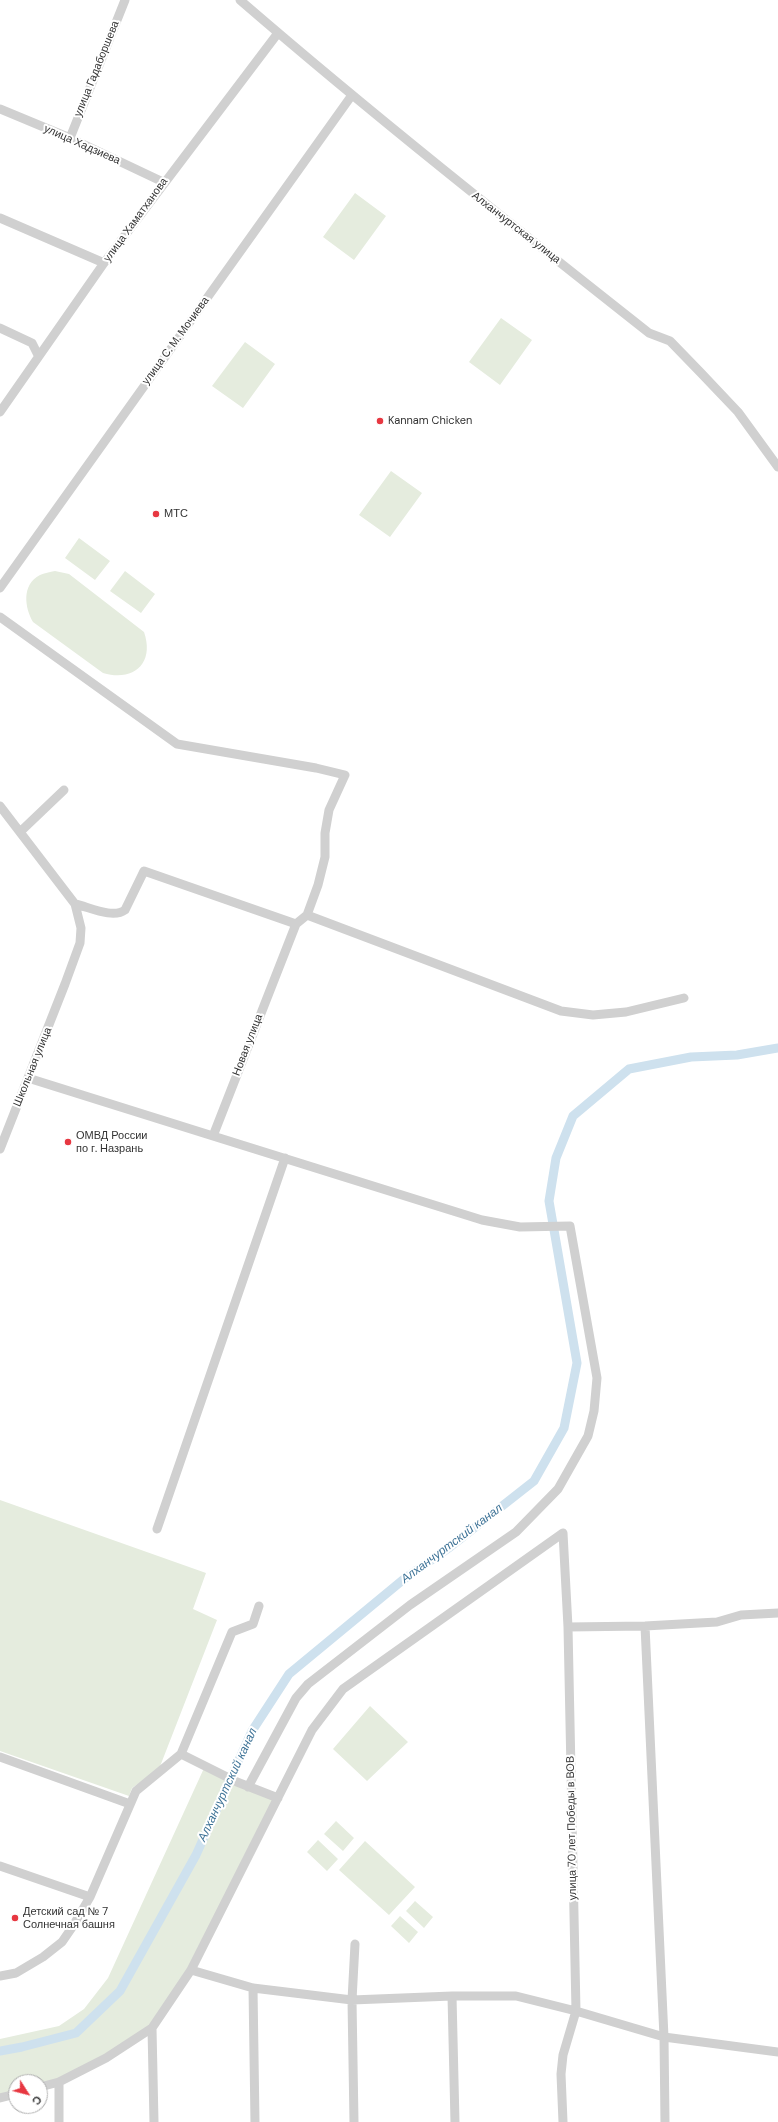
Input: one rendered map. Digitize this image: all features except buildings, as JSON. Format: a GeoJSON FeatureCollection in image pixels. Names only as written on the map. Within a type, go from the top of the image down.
{"type":"FeatureCollection","features":[{"type":"Feature","properties":{"kind":"street","name":"улица Гадаборшева"},"geometry":{"type":"LineString","coordinates":[[70,138],[125,0]]}},
{"type":"Feature","properties":{"kind":"street","name":"Алханчуртская улица"},"geometry":{"type":"LineString","coordinates":[[240,0],[476,197],[649,333],[670,341],[738,412],[778,467]]}},
{"type":"Feature","properties":{"kind":"street","name":"улица Хаматханова"},"geometry":{"type":"LineString","coordinates":[[0,412],[38,355],[163,182],[278,33]]}},
{"type":"Feature","properties":{"kind":"street","name":"улица С. М. Мочиева"},"geometry":{"type":"LineString","coordinates":[[0,588],[352,95]]}},
{"type":"Feature","properties":{"kind":"street","name":"улица Хадзиева"},"geometry":{"type":"LineString","coordinates":[[0,109],[70,138],[163,182]]}},
{"type":"Feature","properties":{"kind":"street"},"geometry":{"type":"LineString","coordinates":[[0,218],[104,263]]}},
{"type":"Feature","properties":{"kind":"street"},"geometry":{"type":"LineString","coordinates":[[0,328],[32,343],[38,355]]}},
{"type":"Feature","properties":{"kind":"street"},"geometry":{"type":"LineString","coordinates":[[0,617],[177,744],[316,768],[345,776],[338,786],[329,810],[325,833],[325,857],[318,885],[307,915],[561,1011],[593,1015],[626,1012],[684,998]]}},
{"type":"Feature","properties":{"kind":"street"},"geometry":{"type":"LineString","coordinates":[[20,832],[64,790]]}},
{"type":"Feature","properties":{"kind":"street"},"geometry":{"type":"LineString","coordinates":[[0,806],[75,904],[108,912],[122,912],[125,910],[144,871],[296,924]]}},
{"type":"Feature","properties":{"kind":"street","name":"Школьная улица"},"geometry":{"type":"LineString","coordinates":[[0,1149],[80,943],[81,928],[75,904]]}},
{"type":"Feature","properties":{"kind":"street","name":"Новая улица"},"geometry":{"type":"LineString","coordinates":[[213,1136],[296,924],[307,915]]}},
{"type":"Feature","properties":{"kind":"street"},"geometry":{"type":"LineString","coordinates":[[28,1078],[482,1220],[520,1227],[570,1226],[597,1378],[594,1411],[588,1436],[558,1489],[516,1532],[410,1605],[308,1684],[296,1698],[248,1787]]}},
{"type":"Feature","properties":{"kind":"street"},"geometry":{"type":"LineString","coordinates":[[157,1529],[285,1158]]}},
{"type":"Feature","properties":{"kind":"street","name":"улица 70 лет Победы в ВОВ"},"geometry":{"type":"LineString","coordinates":[[278,1798],[312,1730],[343,1689],[563,1533],[568,1627],[576,2011],[563,2055],[561,2074],[563,2122]]}},
{"type":"Feature","properties":{"kind":"street"},"geometry":{"type":"LineString","coordinates":[[0,1976],[16,1973],[43,1957],[62,1942],[84,1909],[90,1897],[136,1791],[181,1754],[232,1632],[253,1624],[259,1606]]}},
{"type":"Feature","properties":{"kind":"street"},"geometry":{"type":"LineString","coordinates":[[568,1627],[645,1626],[717,1622],[741,1615],[778,1613]]}},
{"type":"Feature","properties":{"kind":"street"},"geometry":{"type":"LineString","coordinates":[[645,1626],[664,2037],[665,2122]]}},
{"type":"Feature","properties":{"kind":"street"},"geometry":{"type":"LineString","coordinates":[[48,2085],[59,2082],[106,2058],[152,2028],[191,1970],[278,1798],[248,1787],[181,1754]]}},
{"type":"Feature","properties":{"kind":"street"},"geometry":{"type":"LineString","coordinates":[[0,1757],[130,1804]]}},
{"type":"Feature","properties":{"kind":"street"},"geometry":{"type":"LineString","coordinates":[[0,1866],[90,1897]]}},
{"type":"Feature","properties":{"kind":"street"},"geometry":{"type":"LineString","coordinates":[[354,2122],[352,2000],[355,1944]]}},
{"type":"Feature","properties":{"kind":"street"},"geometry":{"type":"LineString","coordinates":[[191,1970],[253,1988],[352,2000],[452,1996],[516,1996],[576,2011],[664,2037],[778,2052]]}},
{"type":"Feature","properties":{"kind":"street"},"geometry":{"type":"LineString","coordinates":[[253,1988],[255,2122]]}},
{"type":"Feature","properties":{"kind":"street"},"geometry":{"type":"LineString","coordinates":[[452,1996],[455,2122]]}},
{"type":"Feature","properties":{"kind":"street"},"geometry":{"type":"LineString","coordinates":[[152,2028],[154,2122]]}},
{"type":"Feature","properties":{"kind":"street"},"geometry":{"type":"LineString","coordinates":[[59,2082],[59,2122]]}},
{"type":"Feature","properties":{"kind":"shaded area"},"geometry":{"type":"Polygon","coordinates":[[[355,193],[386,216],[354,260],[323,237],[355,193]]]}},
{"type":"Feature","properties":{"kind":"shaded area"},"geometry":{"type":"Polygon","coordinates":[[[501,318],[532,340],[500,385],[469,362],[501,318]]]}},
{"type":"Feature","properties":{"kind":"shaded area"},"geometry":{"type":"Polygon","coordinates":[[[245,342],[275,364],[243,408],[212,386],[245,342]]]}},
{"type":"Feature","properties":{"kind":"shaded area"},"geometry":{"type":"Polygon","coordinates":[[[391,471],[422,493],[390,537],[359,515],[391,471]]]}},
{"type":"Feature","properties":{"kind":"shaded area"},"geometry":{"type":"Polygon","coordinates":[[[79,538],[110,561],[95,580],[65,558],[79,538]]]}},
{"type":"Feature","properties":{"kind":"shaded area"},"geometry":{"type":"Polygon","coordinates":[[[55,571],[69,574],[144,632],[147,643],[146,653],[144,661],[139,668],[124,675],[103,673],[33,622],[28,610],[26,597],[27,591],[34,579],[45,573],[55,571]]]}},
{"type":"Feature","properties":{"kind":"shaded area"},"geometry":{"type":"Polygon","coordinates":[[[125,571],[155,594],[141,613],[110,591],[125,571]]]}},
{"type":"Feature","properties":{"kind":"shaded area"},"geometry":{"type":"Polygon","coordinates":[[[0,1500],[206,1573],[193,1609],[217,1620],[159,1769],[132,1788],[129,1796],[0,1751],[0,1500]]]}},
{"type":"Feature","properties":{"kind":"shaded area"},"geometry":{"type":"Polygon","coordinates":[[[370,1706],[408,1742],[367,1781],[333,1749],[370,1706]]]}},
{"type":"Feature","properties":{"kind":"shaded area"},"geometry":{"type":"Polygon","coordinates":[[[205,1766],[278,1798],[191,1970],[152,2028],[106,2058],[48,2083],[48,2074],[8,2074],[8,2096],[0,2098],[0,2039],[59,2026],[84,2009],[108,1978],[205,1766]]]}},
{"type":"Feature","properties":{"kind":"shaded area"},"geometry":{"type":"Polygon","coordinates":[[[336,1821],[354,1838],[343,1851],[324,1834],[336,1821]]]}},
{"type":"Feature","properties":{"kind":"shaded area"},"geometry":{"type":"Polygon","coordinates":[[[318,1840],[338,1859],[327,1871],[307,1852],[318,1840]]]}},
{"type":"Feature","properties":{"kind":"shaded area"},"geometry":{"type":"Polygon","coordinates":[[[365,1841],[415,1887],[389,1915],[339,1870],[365,1841]]]}},
{"type":"Feature","properties":{"kind":"shaded area"},"geometry":{"type":"Polygon","coordinates":[[[415,1901],[433,1917],[424,1928],[406,1911],[415,1901]]]}},
{"type":"Feature","properties":{"kind":"shaded area"},"geometry":{"type":"Polygon","coordinates":[[[400,1916],[418,1932],[409,1943],[391,1926],[400,1916]]]}},
{"type":"Feature","properties":{"kind":"waterway","name":"Алханчуртский канал"},"geometry":{"type":"LineString","coordinates":[[0,2051],[76,2033],[120,1991],[196,1855],[252,1731],[289,1674],[404,1579],[450,1547],[534,1481],[564,1428],[577,1363],[549,1201],[556,1158],[573,1116],[629,1069],[691,1057],[737,1055],[778,1048]]}},
{"type":"Feature","properties":{"kind":"place","name":"Kannam Chicken"},"geometry":{"type":"Point","coordinates":[380,421]}},
{"type":"Feature","properties":{"kind":"place","name":"МТС"},"geometry":{"type":"Point","coordinates":[156,514]}},
{"type":"Feature","properties":{"kind":"place","name":"ОМВД России по г. Назрань"},"geometry":{"type":"Point","coordinates":[68,1142]}},
{"type":"Feature","properties":{"kind":"place","name":"Детский сад № 7 Солнечная башня"},"geometry":{"type":"Point","coordinates":[15,1918]}}]}
